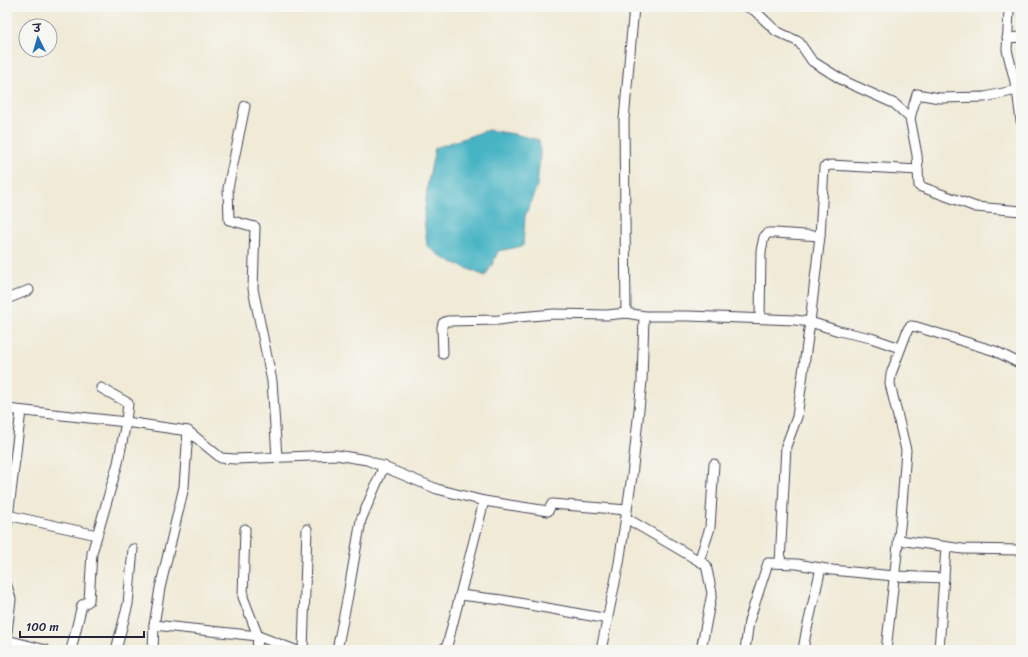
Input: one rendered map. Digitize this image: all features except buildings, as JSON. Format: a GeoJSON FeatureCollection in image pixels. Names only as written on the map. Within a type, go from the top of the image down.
{"type":"FeatureCollection","features":[{"type":"Feature","properties":{"kind":"street"},"geometry":{"type":"LineString","coordinates":[[626,313],[624,120],[634,7]]}},
{"type":"Feature","properties":{"kind":"street"},"geometry":{"type":"LineString","coordinates":[[747,7],[754,10],[776,31],[799,42],[812,61],[844,81],[895,104],[910,118]]}},
{"type":"Feature","properties":{"kind":"street"},"geometry":{"type":"LineString","coordinates":[[1010,7],[1007,50],[1017,90],[1021,121]]}},
{"type":"Feature","properties":{"kind":"street"},"geometry":{"type":"LineString","coordinates":[[1007,38],[1021,38]]}},
{"type":"Feature","properties":{"kind":"street"},"geometry":{"type":"LineString","coordinates":[[1017,90],[985,97],[939,98],[917,94],[910,118],[919,186],[976,207],[1021,211]]}},
{"type":"Feature","properties":{"kind":"street"},"geometry":{"type":"LineString","coordinates":[[245,106],[228,188],[229,220],[255,227],[253,289],[272,381],[277,457]]}},
{"type":"Feature","properties":{"kind":"street"},"geometry":{"type":"LineString","coordinates":[[780,563],[786,446],[797,417],[810,322],[820,236],[824,167],[831,165],[918,170]]}},
{"type":"Feature","properties":{"kind":"street"},"geometry":{"type":"LineString","coordinates":[[760,318],[761,251],[764,237],[768,233],[820,236]]}},
{"type":"Feature","properties":{"kind":"street"},"geometry":{"type":"LineString","coordinates":[[7,299],[29,290]]}},
{"type":"Feature","properties":{"kind":"street"},"geometry":{"type":"LineString","coordinates":[[443,354],[442,326],[443,323],[447,321],[499,320],[538,315],[607,315],[626,313],[644,316],[760,318],[810,322],[839,331],[871,338],[900,348]]}},
{"type":"Feature","properties":{"kind":"street"},"geometry":{"type":"LineString","coordinates":[[601,650],[619,563],[632,476],[642,381],[644,316]]}},
{"type":"Feature","properties":{"kind":"street"},"geometry":{"type":"LineString","coordinates":[[886,650],[899,540],[906,450],[890,384],[891,374],[908,329],[912,326],[917,327],[995,351],[1021,364]]}},
{"type":"Feature","properties":{"kind":"street"},"geometry":{"type":"LineString","coordinates":[[71,650],[82,605],[89,601],[92,553],[118,463],[126,422],[128,403],[101,388]]}},
{"type":"Feature","properties":{"kind":"street"},"geometry":{"type":"LineString","coordinates":[[7,409],[126,422],[188,431],[221,458],[235,459],[336,455],[367,460],[437,488],[484,501],[548,511],[552,504],[626,514],[706,565],[712,593],[701,650]]}},
{"type":"Feature","properties":{"kind":"street"},"geometry":{"type":"LineString","coordinates":[[21,410],[7,518],[97,535]]}},
{"type":"Feature","properties":{"kind":"street"},"geometry":{"type":"LineString","coordinates":[[153,650],[154,625],[160,588],[184,487],[188,431]]}},
{"type":"Feature","properties":{"kind":"street"},"geometry":{"type":"LineString","coordinates":[[700,562],[710,528],[714,464]]}},
{"type":"Feature","properties":{"kind":"street"},"geometry":{"type":"LineString","coordinates":[[337,650],[361,520],[384,466]]}},
{"type":"Feature","properties":{"kind":"street"},"geometry":{"type":"LineString","coordinates":[[441,650],[447,646],[484,501]]}},
{"type":"Feature","properties":{"kind":"street"},"geometry":{"type":"LineString","coordinates":[[245,529],[243,597],[258,636],[257,650]]}},
{"type":"Feature","properties":{"kind":"street"},"geometry":{"type":"LineString","coordinates":[[303,650],[307,529]]}},
{"type":"Feature","properties":{"kind":"street"},"geometry":{"type":"LineString","coordinates":[[899,540],[964,549],[1021,550]]}},
{"type":"Feature","properties":{"kind":"street"},"geometry":{"type":"LineString","coordinates":[[939,650],[946,547]]}},
{"type":"Feature","properties":{"kind":"street"},"geometry":{"type":"LineString","coordinates":[[116,650],[128,604],[133,549]]}},
{"type":"Feature","properties":{"kind":"street"},"geometry":{"type":"LineString","coordinates":[[745,650],[749,621],[768,563],[797,564],[894,576],[944,578]]}},
{"type":"Feature","properties":{"kind":"street"},"geometry":{"type":"LineString","coordinates":[[803,650],[821,568]]}},
{"type":"Feature","properties":{"kind":"street"},"geometry":{"type":"LineString","coordinates":[[7,586],[11,599],[7,632]]}},
{"type":"Feature","properties":{"kind":"street"},"geometry":{"type":"LineString","coordinates":[[460,595],[502,600],[608,619]]}},
{"type":"Feature","properties":{"kind":"street"},"geometry":{"type":"LineString","coordinates":[[154,625],[258,636],[295,650]]}},
{"type":"Feature","properties":{"kind":"street"},"geometry":{"type":"LineString","coordinates":[[7,640],[46,650]]}},
{"type":"Feature","properties":{"kind":"water"},"geometry":{"type":"Polygon","coordinates":[[[488,130],[539,140],[540,155],[537,186],[525,216],[523,246],[498,251],[485,276],[445,259],[427,246],[424,218],[428,182],[435,148],[488,130]]]}}]}
